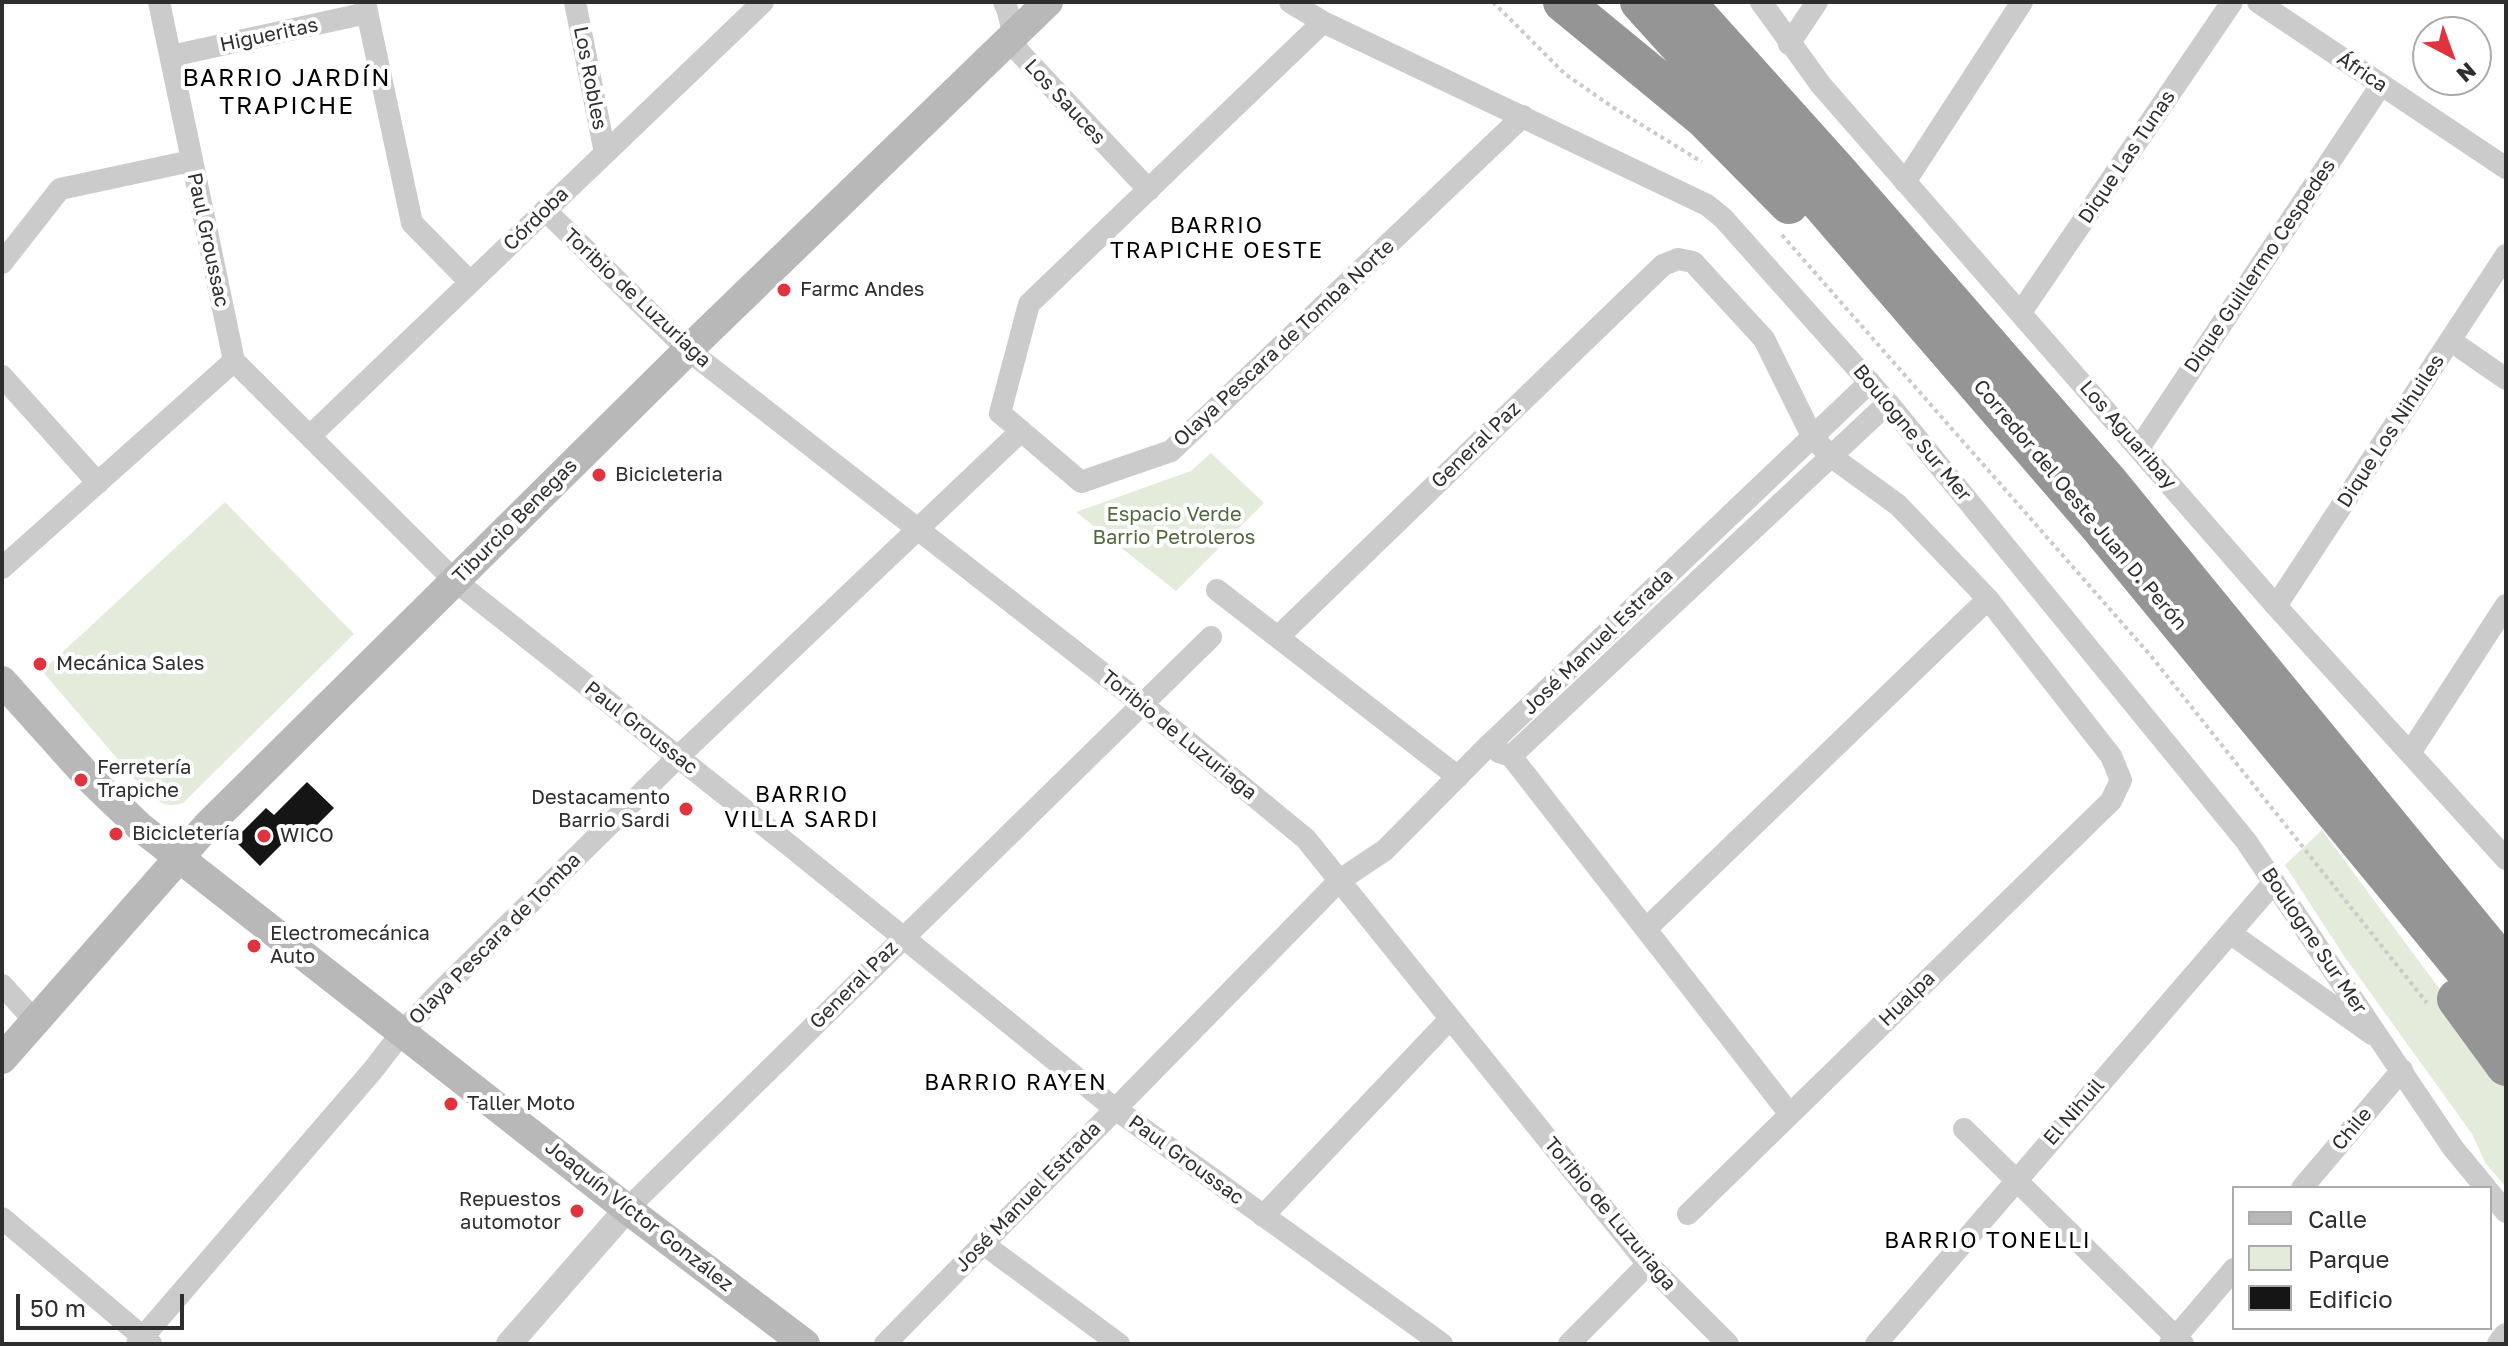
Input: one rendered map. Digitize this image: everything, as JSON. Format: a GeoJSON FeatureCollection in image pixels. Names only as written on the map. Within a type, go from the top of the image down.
{"type":"FeatureCollection","features":[{"type":"Feature","properties":{"kind":"highway"},"geometry":{"type":"LineString","coordinates":[[1563,2],[1704,118],[1848,264],[1919,316]]}},
{"type":"Feature","properties":{"kind":"highway","name":"Corredor del Oeste Juan D. Perón"},"geometry":{"type":"LineString","coordinates":[[1640,2],[1794,172],[2111,540],[2344,798],[2506,968]]}},
{"type":"Feature","properties":{"kind":"highway","name":"Corredor del Oeste Juan D. Perón"},"geometry":{"type":"LineString","coordinates":[[1685,2],[2108,482],[2506,1020]]}},
{"type":"Feature","properties":{"kind":"highway"},"geometry":{"type":"LineString","coordinates":[[1714,2],[1837,171]]}},
{"type":"Feature","properties":{"kind":"highway"},"geometry":{"type":"LineString","coordinates":[[2344,798],[2506,937]]}},
{"type":"Feature","properties":{"kind":"highway"},"geometry":{"type":"LineString","coordinates":[[2344,798],[2426,955],[2506,1066]]}},
{"type":"Feature","properties":{"kind":"main road","name":"Tiburcio Benegas"},"geometry":{"type":"LineString","coordinates":[[2,1059],[208,825],[688,350],[1048,2]]}},
{"type":"Feature","properties":{"kind":"main road","name":"Joaquín Víctor González"},"geometry":{"type":"LineString","coordinates":[[2,681],[122,811],[627,1209],[805,1344]]}},
{"type":"Feature","properties":{"kind":"street","name":"Paul Groussac"},"geometry":{"type":"LineString","coordinates":[[159,2],[234,361],[454,580],[1114,1108],[1442,1344]]}},
{"type":"Feature","properties":{"kind":"street","name":"Los Robles"},"geometry":{"type":"LineString","coordinates":[[575,2],[605,153]]}},
{"type":"Feature","properties":{"kind":"street","name":"Córdoba"},"geometry":{"type":"LineString","coordinates":[[310,436],[763,2]]}},
{"type":"Feature","properties":{"kind":"street","name":"Los Sauces"},"geometry":{"type":"LineString","coordinates":[[1004,2],[1010,15],[1012,37],[1029,65],[1149,190]]}},
{"type":"Feature","properties":{"kind":"street","name":"Boulogne Sur Mer"},"geometry":{"type":"LineString","coordinates":[[1290,2],[1323,22],[1707,205],[1723,218],[1888,403],[2246,841],[2453,1148],[2484,1186]]}},
{"type":"Feature","properties":{"kind":"street","name":"Los Aguaribay"},"geometry":{"type":"LineString","coordinates":[[1761,2],[1821,85],[1905,182],[2276,606],[2506,859]]}},
{"type":"Feature","properties":{"kind":"street"},"geometry":{"type":"LineString","coordinates":[[1789,44],[1817,2]]}},
{"type":"Feature","properties":{"kind":"street"},"geometry":{"type":"LineString","coordinates":[[1905,182],[2022,2]]}},
{"type":"Feature","properties":{"kind":"street","name":"Dique Las Tunas"},"geometry":{"type":"LineString","coordinates":[[2021,312],[2232,2]]}},
{"type":"Feature","properties":{"kind":"street","name":"África"},"geometry":{"type":"LineString","coordinates":[[2258,2],[2506,168]]}},
{"type":"Feature","properties":{"kind":"street","name":"Higueritas"},"geometry":{"type":"LineString","coordinates":[[171,56],[366,8]]}},
{"type":"Feature","properties":{"kind":"street"},"geometry":{"type":"LineString","coordinates":[[366,8],[412,223],[470,282]]}},
{"type":"Feature","properties":{"kind":"street"},"geometry":{"type":"LineString","coordinates":[[1021,431],[1000,413],[1029,304],[1323,22]]}},
{"type":"Feature","properties":{"kind":"street","name":"Dique Guillermo Cespedes"},"geometry":{"type":"LineString","coordinates":[[2139,448],[2381,85]]}},
{"type":"Feature","properties":{"kind":"street","name":"Olaya Pescara de Tomba Norte"},"geometry":{"type":"LineString","coordinates":[[1021,431],[1081,482],[1171,451],[1523,116]]}},
{"type":"Feature","properties":{"kind":"street"},"geometry":{"type":"LineString","coordinates":[[2,263],[60,189],[191,161]]}},
{"type":"Feature","properties":{"kind":"street","name":"Toribio de Luzuriaga"},"geometry":{"type":"LineString","coordinates":[[545,210],[688,350],[1142,704],[1306,839],[1648,1264],[1728,1344]]}},
{"type":"Feature","properties":{"kind":"street","name":"Dique Los Nihuiles"},"geometry":{"type":"LineString","coordinates":[[2276,606],[2506,255]]}},
{"type":"Feature","properties":{"kind":"street","name":"General Paz"},"geometry":{"type":"LineString","coordinates":[[1278,637],[1663,265],[1678,259],[1693,262],[1764,339],[1813,438]]}},
{"type":"Feature","properties":{"kind":"street"},"geometry":{"type":"LineString","coordinates":[[2451,341],[2506,379]]}},
{"type":"Feature","properties":{"kind":"street"},"geometry":{"type":"LineString","coordinates":[[2,568],[234,361]]}},
{"type":"Feature","properties":{"kind":"street"},"geometry":{"type":"LineString","coordinates":[[2,376],[98,483]]}},
{"type":"Feature","properties":{"kind":"street","name":"José Manuel Estrada"},"geometry":{"type":"LineString","coordinates":[[885,1344],[1340,880],[1385,850],[1486,748],[1870,382]]}},
{"type":"Feature","properties":{"kind":"street","name":"José Manuel Estrada"},"geometry":{"type":"LineString","coordinates":[[1511,756],[1888,403]]}},
{"type":"Feature","properties":{"kind":"street","name":"Olaya Pescara de Tomba"},"geometry":{"type":"LineString","coordinates":[[144,1342],[403,1031],[678,757],[1021,431]]}},
{"type":"Feature","properties":{"kind":"street"},"geometry":{"type":"LineString","coordinates":[[1646,929],[1988,599],[1898,505],[1832,457],[1813,438]]}},
{"type":"Feature","properties":{"kind":"street"},"geometry":{"type":"LineString","coordinates":[[1217,590],[1458,777]]}},
{"type":"Feature","properties":{"kind":"street","name":"Hualpa"},"geometry":{"type":"LineString","coordinates":[[1688,1214],[2111,801],[2121,780],[2111,756],[1988,599]]}},
{"type":"Feature","properties":{"kind":"street"},"geometry":{"type":"LineString","coordinates":[[2410,753],[2506,605]]}},
{"type":"Feature","properties":{"kind":"street","name":"General Paz"},"geometry":{"type":"LineString","coordinates":[[509,1344],[627,1209],[1211,637]]}},
{"type":"Feature","properties":{"kind":"street"},"geometry":{"type":"LineString","coordinates":[[1486,748],[1511,756],[1789,1113]]}},
{"type":"Feature","properties":{"kind":"street","name":"El Nihuil"},"geometry":{"type":"LineString","coordinates":[[1876,1344],[2274,882]]}},
{"type":"Feature","properties":{"kind":"street","name":"Boulogne Sur Mer"},"geometry":{"type":"LineString","coordinates":[[2230,933],[2383,1042]]}},
{"type":"Feature","properties":{"kind":"street"},"geometry":{"type":"LineString","coordinates":[[2,985],[35,1021]]}},
{"type":"Feature","properties":{"kind":"street"},"geometry":{"type":"LineString","coordinates":[[1263,1216],[1449,1020]]}},
{"type":"Feature","properties":{"kind":"street","name":"Chile"},"geometry":{"type":"LineString","coordinates":[[2304,1186],[2402,1070]]}},
{"type":"Feature","properties":{"kind":"street"},"geometry":{"type":"LineString","coordinates":[[1964,1129],[2177,1342],[2232,1272]]}},
{"type":"Feature","properties":{"kind":"street"},"geometry":{"type":"LineString","coordinates":[[2492,1195],[2506,1212]]}},
{"type":"Feature","properties":{"kind":"street"},"geometry":{"type":"LineString","coordinates":[[2,1218],[144,1342]]}},
{"type":"Feature","properties":{"kind":"street"},"geometry":{"type":"LineString","coordinates":[[982,1243],[1119,1344]]}},
{"type":"Feature","properties":{"kind":"street"},"geometry":{"type":"LineString","coordinates":[[1569,1344],[1648,1264]]}},
{"type":"Feature","properties":{"kind":"street"},"geometry":{"type":"LineString","coordinates":[[2500,1344],[2506,1336]]}},
{"type":"Feature","properties":{"kind":"green space","name":"Espacio Verde Barrio Petroleros"},"geometry":{"type":"Polygon","coordinates":[[[1211,453],[1264,503],[1176,591],[1076,512],[1191,471],[1211,453]]]}},
{"type":"Feature","properties":{"kind":"green space"},"geometry":{"type":"Polygon","coordinates":[[[225,502],[354,634],[183,803],[168,805],[146,792],[42,671],[225,502]]]}},
{"type":"Feature","properties":{"kind":"green space"},"geometry":{"type":"Polygon","coordinates":[[[2322,830],[2506,1079],[2506,1187],[2486,1164],[2472,1134],[2344,956],[2285,865],[2322,830]]]}},
{"type":"Feature","properties":{"kind":"building"},"geometry":{"type":"Polygon","coordinates":[[[307,782],[334,808],[299,843],[291,835],[260,866],[234,840],[266,808],[274,815],[307,782]]]}},
{"type":"Feature","properties":{"kind":"place","name":"Farmc Andes"},"geometry":{"type":"Point","coordinates":[784,290]}},
{"type":"Feature","properties":{"kind":"place","name":"Bicicleteria"},"geometry":{"type":"Point","coordinates":[599,475]}},
{"type":"Feature","properties":{"kind":"place","name":"Mecánica Sales"},"geometry":{"type":"Point","coordinates":[40,664]}},
{"type":"Feature","properties":{"kind":"place","name":"Ferretería Trapiche"},"geometry":{"type":"Point","coordinates":[81,780]}},
{"type":"Feature","properties":{"kind":"place","name":"Destacamento Barrio Sardi"},"geometry":{"type":"Point","coordinates":[686,809]}},
{"type":"Feature","properties":{"kind":"place","name":"Bicicletería"},"geometry":{"type":"Point","coordinates":[116,834]}},
{"type":"Feature","properties":{"kind":"place","name":"WICO"},"geometry":{"type":"Point","coordinates":[264,836]}},
{"type":"Feature","properties":{"kind":"place","name":"Electromecánica Auto"},"geometry":{"type":"Point","coordinates":[254,946]}},
{"type":"Feature","properties":{"kind":"place","name":"Taller Moto"},"geometry":{"type":"Point","coordinates":[451,1104]}},
{"type":"Feature","properties":{"kind":"place","name":"Repuestos automotor"},"geometry":{"type":"Point","coordinates":[577,1211]}},
{"type":"Feature","properties":{"kind":"district","name":"BARRIO JARDÍN TRAPICHE"},"geometry":{"type":"Point","coordinates":[287,92]}},
{"type":"Feature","properties":{"kind":"district","name":"BARRIO TRAPICHE OESTE"},"geometry":{"type":"Point","coordinates":[1217,238]}},
{"type":"Feature","properties":{"kind":"district","name":"BARRIO VILLA SARDI"},"geometry":{"type":"Point","coordinates":[802,808]}},
{"type":"Feature","properties":{"kind":"district","name":"BARRIO RAYEN"},"geometry":{"type":"Point","coordinates":[1016,1083]}},
{"type":"Feature","properties":{"kind":"district","name":"BARRIO TONELLI"},"geometry":{"type":"Point","coordinates":[1988,1241]}}]}
